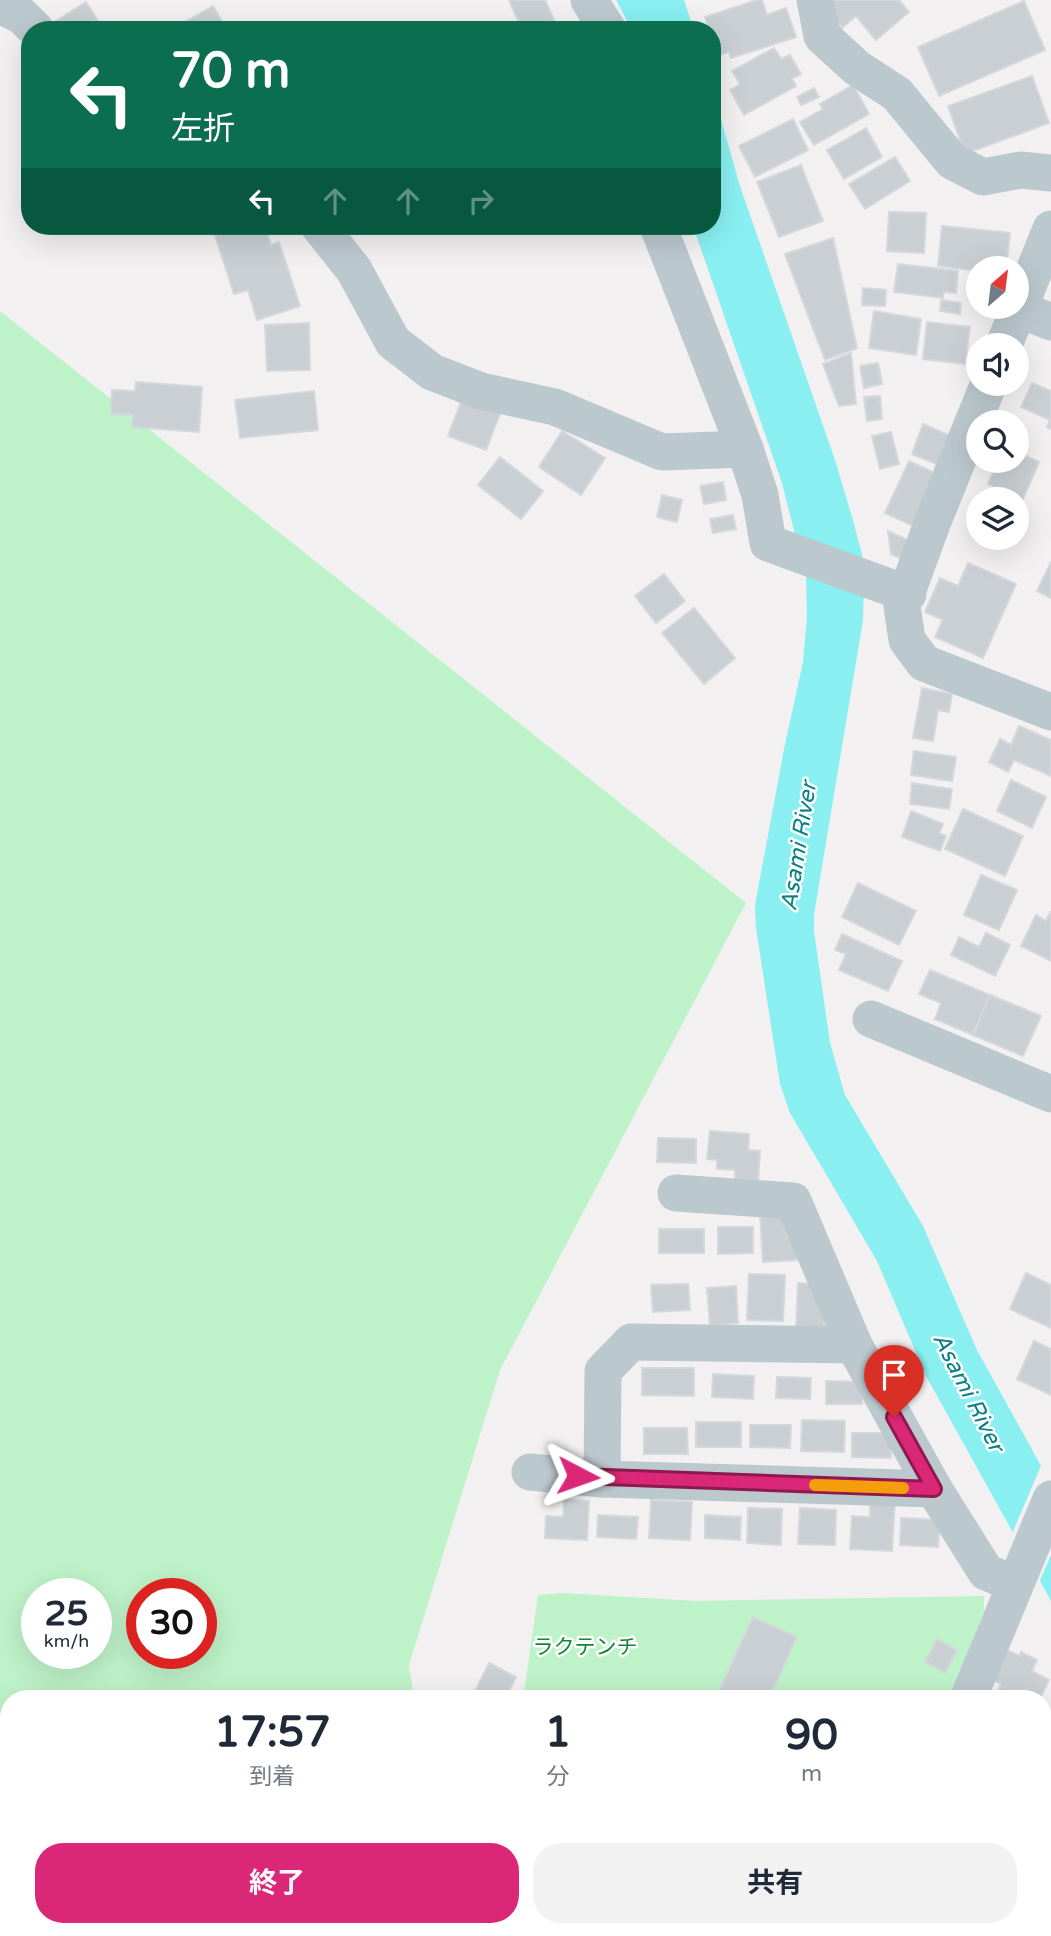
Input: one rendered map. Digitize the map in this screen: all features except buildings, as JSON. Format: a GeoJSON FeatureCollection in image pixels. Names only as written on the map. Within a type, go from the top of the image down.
{"type":"FeatureCollection","features":[{"type":"Feature","properties":{"kind":"street"},"geometry":{"type":"LineString","coordinates":[[589,0],[602,21]]}},
{"type":"Feature","properties":{"kind":"street"},"geometry":{"type":"LineString","coordinates":[[815,0],[822,36],[857,68],[897,94],[952,161],[983,177],[1021,170],[1051,173]]}},
{"type":"Feature","properties":{"kind":"street"},"geometry":{"type":"LineString","coordinates":[[0,5],[27,21]]}},
{"type":"Feature","properties":{"kind":"street"},"geometry":{"type":"LineString","coordinates":[[1016,333],[1035,315],[1051,229]]}},
{"type":"Feature","properties":{"kind":"street"},"geometry":{"type":"LineString","coordinates":[[326,235],[354,270],[393,342],[432,372],[481,391],[555,407],[662,452],[745,449]]}},
{"type":"Feature","properties":{"kind":"street"},"geometry":{"type":"LineString","coordinates":[[662,235],[745,449],[760,495],[768,543],[891,588],[902,606],[907,640],[923,663],[1051,712]]}},
{"type":"Feature","properties":{"kind":"street"},"geometry":{"type":"LineString","coordinates":[[891,588],[933,521],[984,396]]}},
{"type":"Feature","properties":{"kind":"street"},"geometry":{"type":"LineString","coordinates":[[871,1018],[1051,1094]]}},
{"type":"Feature","properties":{"kind":"street"},"geometry":{"type":"LineString","coordinates":[[676,1193],[793,1200],[854,1345],[934,1489],[986,1572],[1015,1584]]}},
{"type":"Feature","properties":{"kind":"street"},"geometry":{"type":"LineString","coordinates":[[602,1479],[603,1371],[631,1342],[854,1345]]}},
{"type":"Feature","properties":{"kind":"street"},"geometry":{"type":"LineString","coordinates":[[530,1472],[602,1479],[934,1489]]}},
{"type":"Feature","properties":{"kind":"street"},"geometry":{"type":"LineString","coordinates":[[972,1690],[1051,1499]]}},
{"type":"Feature","properties":{"kind":"green space"},"geometry":{"type":"Polygon","coordinates":[[[0,311],[746,903],[500,1370],[409,1665],[413,1690],[0,1690],[0,311]]]}},
{"type":"Feature","properties":{"kind":"green space","name":"ラクテンチ"},"geometry":{"type":"Polygon","coordinates":[[[563,1593],[696,1601],[984,1596],[984,1611],[953,1690],[524,1690],[538,1595],[563,1593]]]}},
{"type":"Feature","properties":{"kind":"water"},"geometry":{"type":"Polygon","coordinates":[[[616,0],[684,0],[691,21],[627,21],[616,0]]]}},
{"type":"Feature","properties":{"kind":"water","name":"Asami River"},"geometry":{"type":"Polygon","coordinates":[[[721,119],[739,183],[836,463],[862,554],[863,620],[814,915],[830,1043],[845,1095],[923,1226],[977,1350],[1051,1484],[1051,1601],[926,1376],[877,1261],[790,1113],[780,1084],[756,928],[755,905],[803,662],[807,615],[806,578],[782,483],[696,235],[721,235],[721,119]]]}},
{"type":"Feature","properties":{"kind":"pier"},"geometry":{"type":"Polygon","coordinates":[[[1043,1461],[1051,1476],[1051,1555],[1038,1585],[1011,1536],[1043,1461]]]}},
{"type":"Feature","properties":{"kind":"slow traffic"},"geometry":{"type":"LineString","coordinates":[[815,1485],[903,1488]]}},
{"type":"Feature","properties":{"kind":"route"},"geometry":{"type":"LineString","coordinates":[[578,1476],[602,1479],[934,1489],[894,1417]]}}]}
